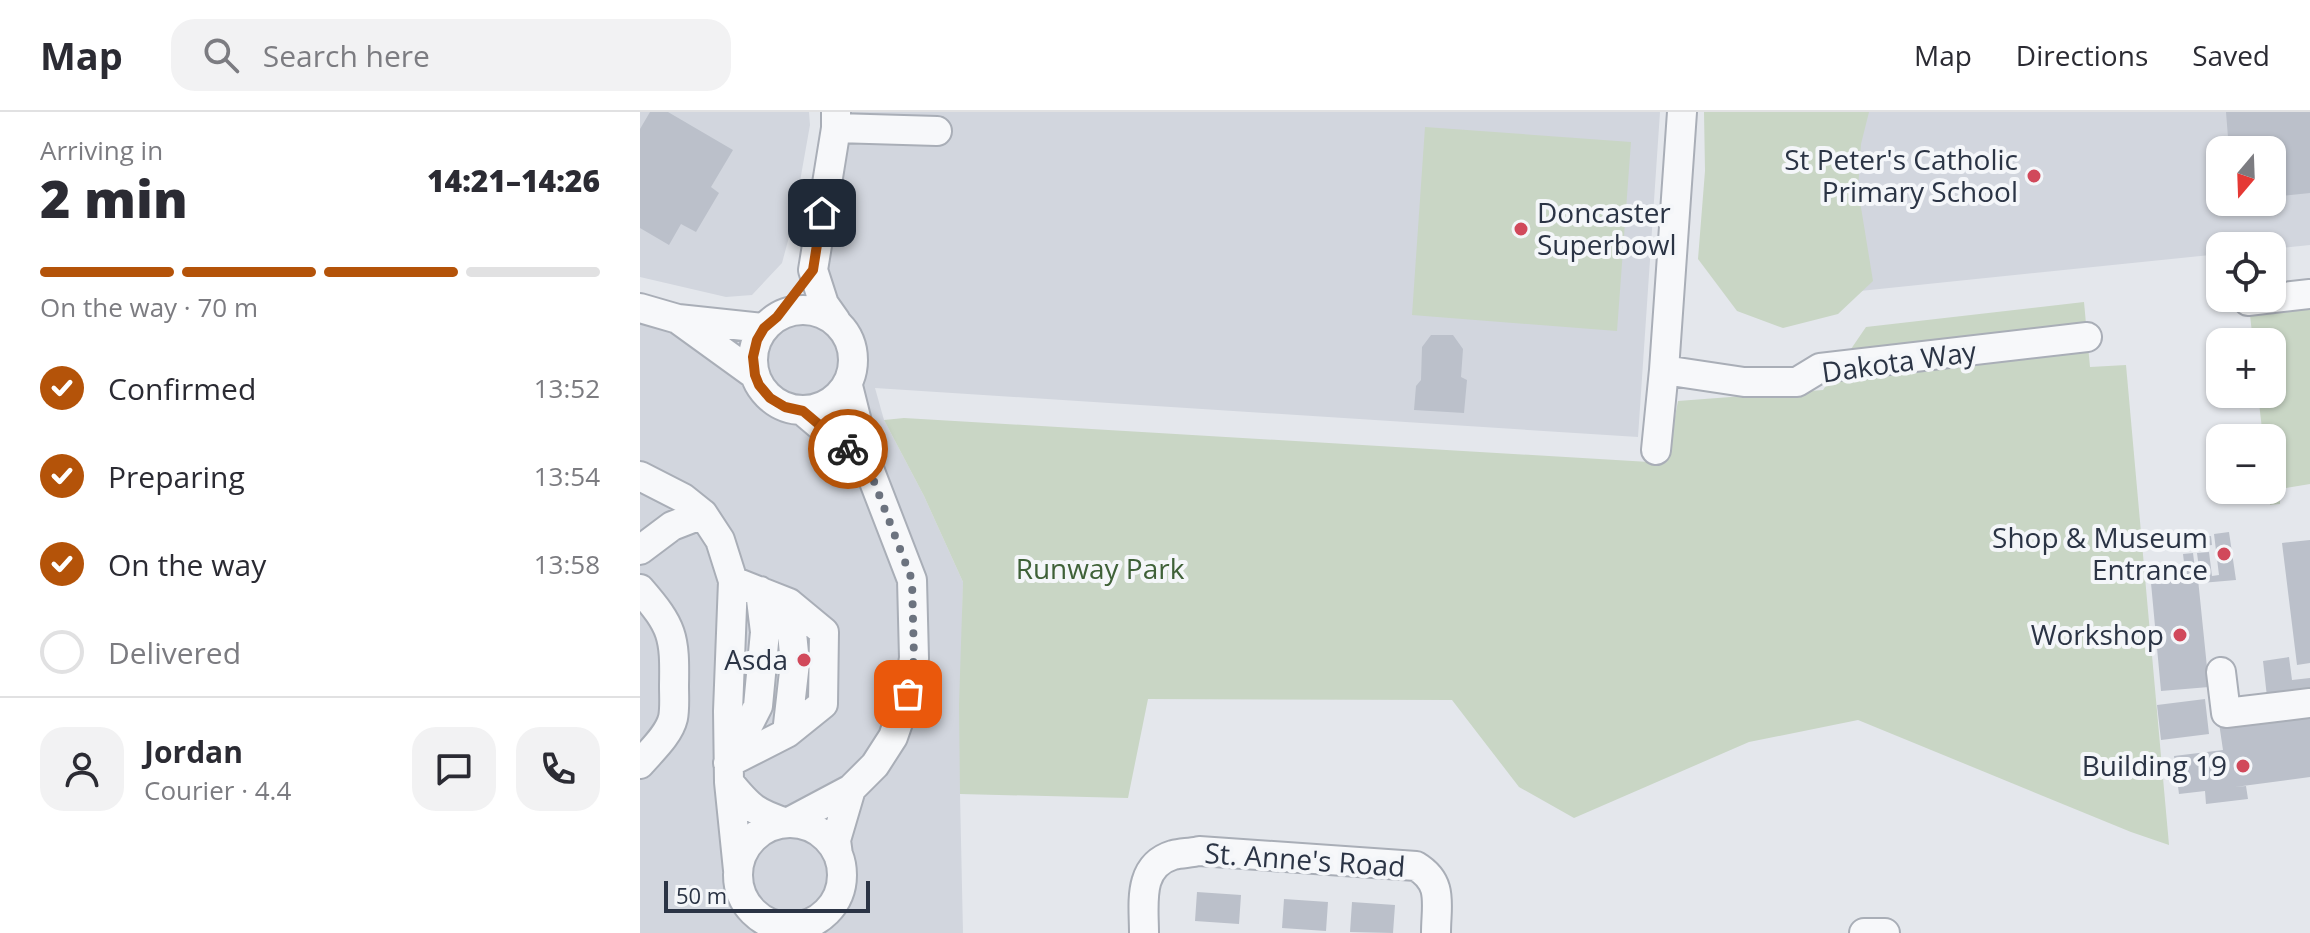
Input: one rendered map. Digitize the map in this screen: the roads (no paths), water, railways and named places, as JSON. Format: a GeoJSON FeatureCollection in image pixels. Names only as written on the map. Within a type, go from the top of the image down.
{"type":"FeatureCollection","features":[{"type":"Feature","properties":{"kind":"street"},"geometry":{"type":"LineString","coordinates":[[1656,450],[1682,112]]}},
{"type":"Feature","properties":{"kind":"street"},"geometry":{"type":"LineString","coordinates":[[813,270],[757,340],[753,357],[759,385],[770,398],[785,407],[803,411],[831,402],[848,386],[854,366],[853,348],[824,304],[813,270],[836,120],[871,128],[937,131]]}},
{"type":"Feature","properties":{"kind":"street"},"geometry":{"type":"LineString","coordinates":[[2286,297],[2310,294]]}},
{"type":"Feature","properties":{"kind":"street"},"geometry":{"type":"LineString","coordinates":[[640,308],[678,319],[771,323],[794,311],[811,311],[836,321]]}},
{"type":"Feature","properties":{"kind":"street"},"geometry":{"type":"LineString","coordinates":[[678,319],[755,375]]}},
{"type":"Feature","properties":{"kind":"street","name":"Dakota Way"},"geometry":{"type":"LineString","coordinates":[[1664,370],[1744,382],[1797,382],[1820,368],[2087,337]]}},
{"type":"Feature","properties":{"kind":"street"},"geometry":{"type":"LineString","coordinates":[[738,871],[742,854],[753,839],[767,829],[787,823],[851,789],[875,765],[893,737],[908,694],[914,658],[912,580],[868,466],[848,386]]}},
{"type":"Feature","properties":{"kind":"street"},"geometry":{"type":"LineString","coordinates":[[803,411],[868,466]]}},
{"type":"Feature","properties":{"kind":"street"},"geometry":{"type":"LineString","coordinates":[[640,476],[683,498],[703,514],[720,540],[733,581],[729,772],[740,889],[747,905],[760,918],[778,926],[796,927],[825,915],[836,901],[842,873],[836,840],[851,789]]}},
{"type":"Feature","properties":{"kind":"street"},"geometry":{"type":"LineString","coordinates":[[640,550],[672,526],[703,514]]}},
{"type":"Feature","properties":{"kind":"street"},"geometry":{"type":"LineString","coordinates":[[729,772],[823,704],[824,632],[789,603],[733,581]]}},
{"type":"Feature","properties":{"kind":"street"},"geometry":{"type":"LineString","coordinates":[[640,589],[672,632],[674,663],[673,718],[640,764]]}},
{"type":"Feature","properties":{"kind":"street"},"geometry":{"type":"LineString","coordinates":[[729,772],[758,706],[765,632],[760,591]]}},
{"type":"Feature","properties":{"kind":"street"},"geometry":{"type":"LineString","coordinates":[[2221,672],[2226,713],[2310,703]]}},
{"type":"Feature","properties":{"kind":"street"},"geometry":{"type":"LineString","coordinates":[[729,772],[743,799],[761,815],[805,826],[822,834],[838,855]]}},
{"type":"Feature","properties":{"kind":"street","name":"St. Anne's Road"},"geometry":{"type":"LineString","coordinates":[[1144,933],[1143,886],[1155,866],[1172,855],[1199,851],[1416,866],[1430,875],[1437,891],[1436,933]]}},
{"type":"Feature","properties":{"kind":"street"},"geometry":{"type":"LineString","coordinates":[[1864,933],[1885,933]]}},
{"type":"Feature","properties":{"kind":"place","name":"St Peter's Catholic Primary School"},"geometry":{"type":"Point","coordinates":[2034,176]}},
{"type":"Feature","properties":{"kind":"place","name":"Doncaster Superbowl"},"geometry":{"type":"Point","coordinates":[1521,229]}},
{"type":"Feature","properties":{"kind":"place","name":"Shop & Museum Entrance"},"geometry":{"type":"Point","coordinates":[2224,554]}},
{"type":"Feature","properties":{"kind":"place","name":"Workshop"},"geometry":{"type":"Point","coordinates":[2180,635]}},
{"type":"Feature","properties":{"kind":"place","name":"Asda"},"geometry":{"type":"Point","coordinates":[804,660]}},
{"type":"Feature","properties":{"kind":"place","name":"Building 19"},"geometry":{"type":"Point","coordinates":[2243,766]}},
{"type":"Feature","properties":{"kind":"park label","name":"Runway Park"},"geometry":{"type":"Point","coordinates":[1100,569]}}]}
